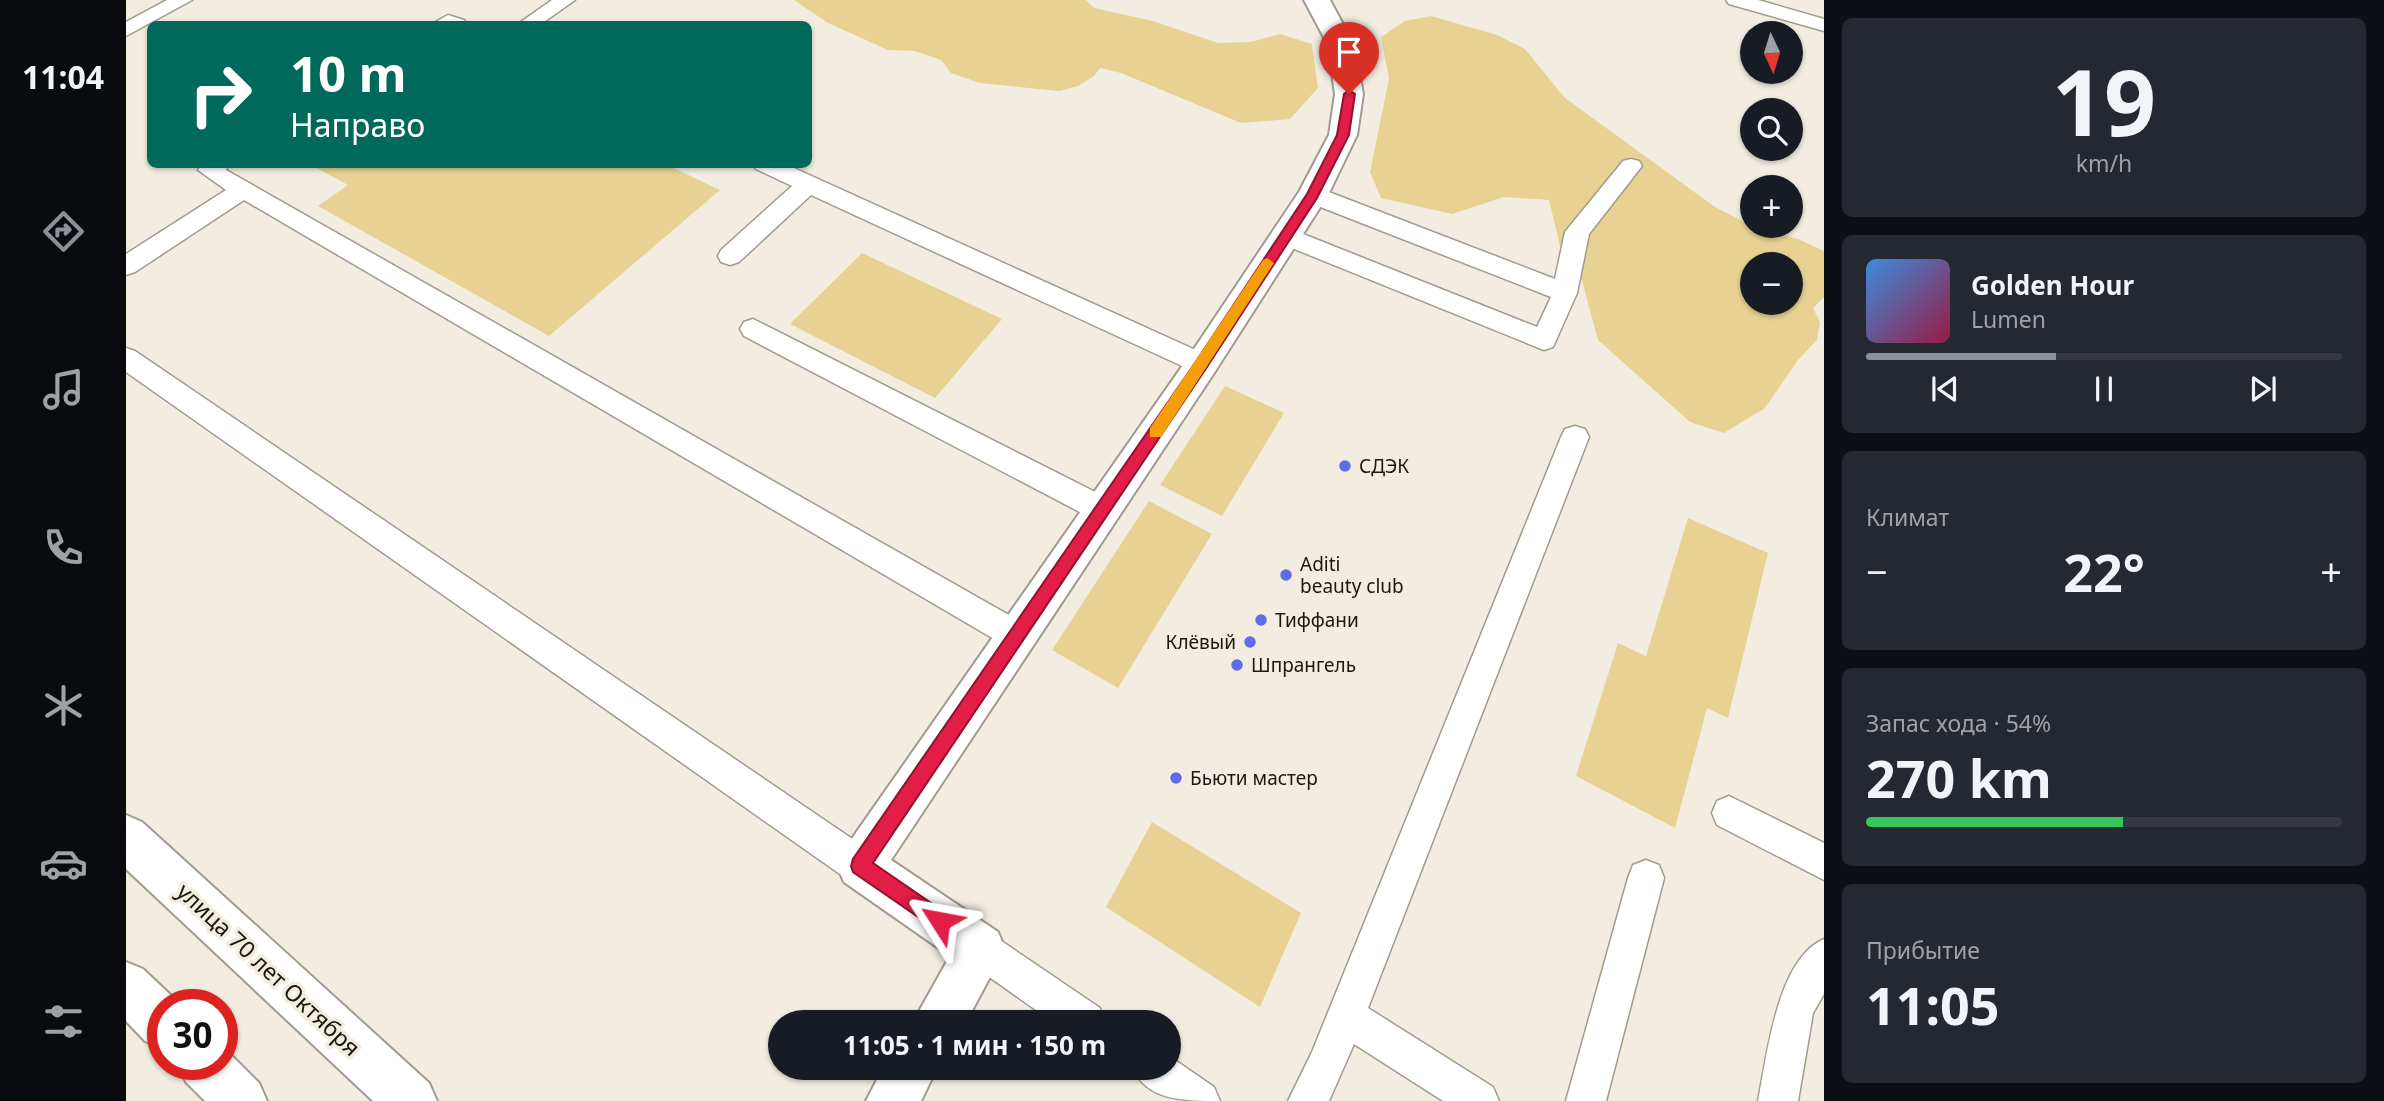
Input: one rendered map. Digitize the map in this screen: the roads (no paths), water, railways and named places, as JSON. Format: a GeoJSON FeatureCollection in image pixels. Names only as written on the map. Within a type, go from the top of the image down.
{"type":"FeatureCollection","features":[{"type":"Feature","properties":{"kind":"street"},"geometry":{"type":"LineString","coordinates":[[945,1010],[981,949],[860,866],[1202,364],[1313,195],[1343,135],[1349,94],[1340,45],[1317,0]]}},
{"type":"Feature","properties":{"kind":"street","name":"улица 70 лет Октября"},"geometry":{"type":"LineString","coordinates":[[126,838],[411,1101]]}},
{"type":"Feature","properties":{"kind":"street"},"geometry":{"type":"LineString","coordinates":[[126,986],[147,1007]]}},
{"type":"Feature","properties":{"kind":"street"},"geometry":{"type":"LineString","coordinates":[[220,1080],[241,1101]]}},
{"type":"Feature","properties":{"kind":"street"},"geometry":{"type":"LineString","coordinates":[[892,1101],[905,1080]]}},
{"type":"Feature","properties":{"kind":"lane"},"geometry":{"type":"LineString","coordinates":[[126,30],[182,0]]}},
{"type":"Feature","properties":{"kind":"lane"},"geometry":{"type":"LineString","coordinates":[[533,21],[565,0]]}},
{"type":"Feature","properties":{"kind":"lane"},"geometry":{"type":"LineString","coordinates":[[1736,0],[1824,25]]}},
{"type":"Feature","properties":{"kind":"lane"},"geometry":{"type":"LineString","coordinates":[[1285,236],[1544,340],[1565,293],[1577,232],[1631,166]]}},
{"type":"Feature","properties":{"kind":"lane"},"geometry":{"type":"LineString","coordinates":[[212,168],[209,170],[1017,636]]}},
{"type":"Feature","properties":{"kind":"lane"},"geometry":{"type":"LineString","coordinates":[[773,168],[1202,364]]}},
{"type":"Feature","properties":{"kind":"lane"},"geometry":{"type":"LineString","coordinates":[[730,256],[808,184]]}},
{"type":"Feature","properties":{"kind":"lane"},"geometry":{"type":"LineString","coordinates":[[126,266],[243,190]]}},
{"type":"Feature","properties":{"kind":"lane"},"geometry":{"type":"LineString","coordinates":[[1313,195],[1565,293]]}},
{"type":"Feature","properties":{"kind":"lane"},"geometry":{"type":"LineString","coordinates":[[753,329],[1102,510]]}},
{"type":"Feature","properties":{"kind":"lane"},"geometry":{"type":"LineString","coordinates":[[126,358],[860,866]]}},
{"type":"Feature","properties":{"kind":"lane"},"geometry":{"type":"LineString","coordinates":[[1308,1101],[1345,1016],[1575,437]]}},
{"type":"Feature","properties":{"kind":"lane"},"geometry":{"type":"LineString","coordinates":[[1729,813],[1824,862]]}},
{"type":"Feature","properties":{"kind":"lane"},"geometry":{"type":"LineString","coordinates":[[1586,1101],[1646,878]]}},
{"type":"Feature","properties":{"kind":"lane"},"geometry":{"type":"LineString","coordinates":[[981,949],[1069,1010]]}},
{"type":"Feature","properties":{"kind":"lane"},"geometry":{"type":"LineString","coordinates":[[1777,1101],[1795,1007],[1824,958]]}},
{"type":"Feature","properties":{"kind":"lane"},"geometry":{"type":"LineString","coordinates":[[1345,1016],[1479,1101]]}},
{"type":"Feature","properties":{"kind":"lane"},"geometry":{"type":"LineString","coordinates":[[1169,1080],[1200,1101]]}},
{"type":"Feature","properties":{"kind":"place","name":"СДЭК"},"geometry":{"type":"Point","coordinates":[1345,466]}},
{"type":"Feature","properties":{"kind":"place","name":"Aditi beauty club"},"geometry":{"type":"Point","coordinates":[1286,575]}},
{"type":"Feature","properties":{"kind":"place","name":"Тиффани"},"geometry":{"type":"Point","coordinates":[1261,620]}},
{"type":"Feature","properties":{"kind":"place","name":"Клёвый"},"geometry":{"type":"Point","coordinates":[1250,642]}},
{"type":"Feature","properties":{"kind":"place","name":"Шпрангель"},"geometry":{"type":"Point","coordinates":[1237,665]}},
{"type":"Feature","properties":{"kind":"place","name":"Бьюти мастер"},"geometry":{"type":"Point","coordinates":[1176,778]}}]}
